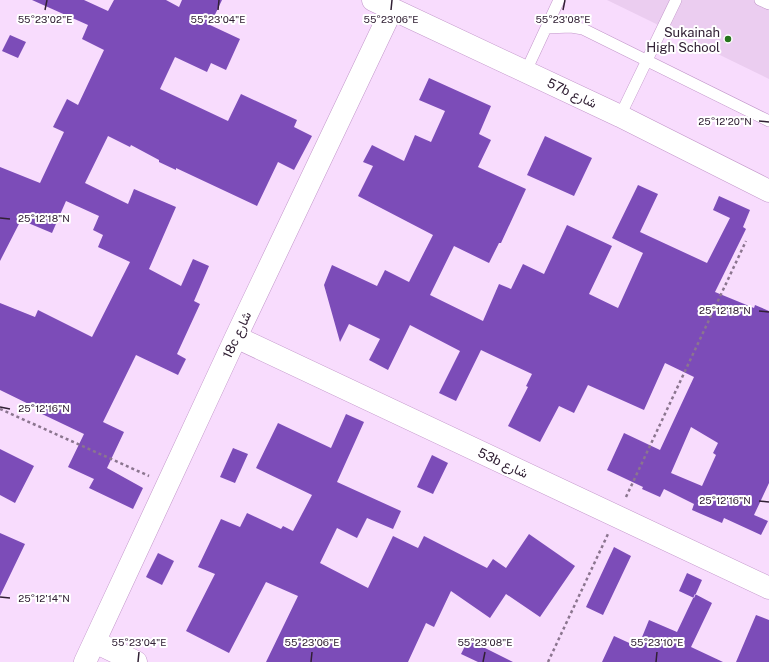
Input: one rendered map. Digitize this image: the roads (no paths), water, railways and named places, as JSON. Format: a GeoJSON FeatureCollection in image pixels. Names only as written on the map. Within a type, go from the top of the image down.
{"type":"FeatureCollection","features":[{"type":"Feature","properties":{"kind":"street","name":"57b شارع"},"geometry":{"type":"LineString","coordinates":[[382,4],[620,116],[769,191]]}},
{"type":"Feature","properties":{"kind":"street","name":"18c شارع"},"geometry":{"type":"LineString","coordinates":[[85,662],[236,337],[382,4]]}},
{"type":"Feature","properties":{"kind":"street","name":"53b شارع"},"geometry":{"type":"LineString","coordinates":[[236,337],[769,588]]}},
{"type":"Feature","properties":{"kind":"street"},"geometry":{"type":"LineString","coordinates":[[95,642],[136,662]]}},
{"type":"Feature","properties":{"kind":"lane"},"geometry":{"type":"LineString","coordinates":[[526,71],[560,0]]}},
{"type":"Feature","properties":{"kind":"lane"},"geometry":{"type":"LineString","coordinates":[[620,116],[676,0]]}},
{"type":"Feature","properties":{"kind":"lane"},"geometry":{"type":"LineString","coordinates":[[760,0],[769,4]]}},
{"type":"Feature","properties":{"kind":"lane"},"geometry":{"type":"LineString","coordinates":[[546,28],[571,27],[583,29],[769,121]]}},
{"type":"Feature","properties":{"kind":"place","name":"Sukainah High School"},"geometry":{"type":"Point","coordinates":[728,39]}}]}
